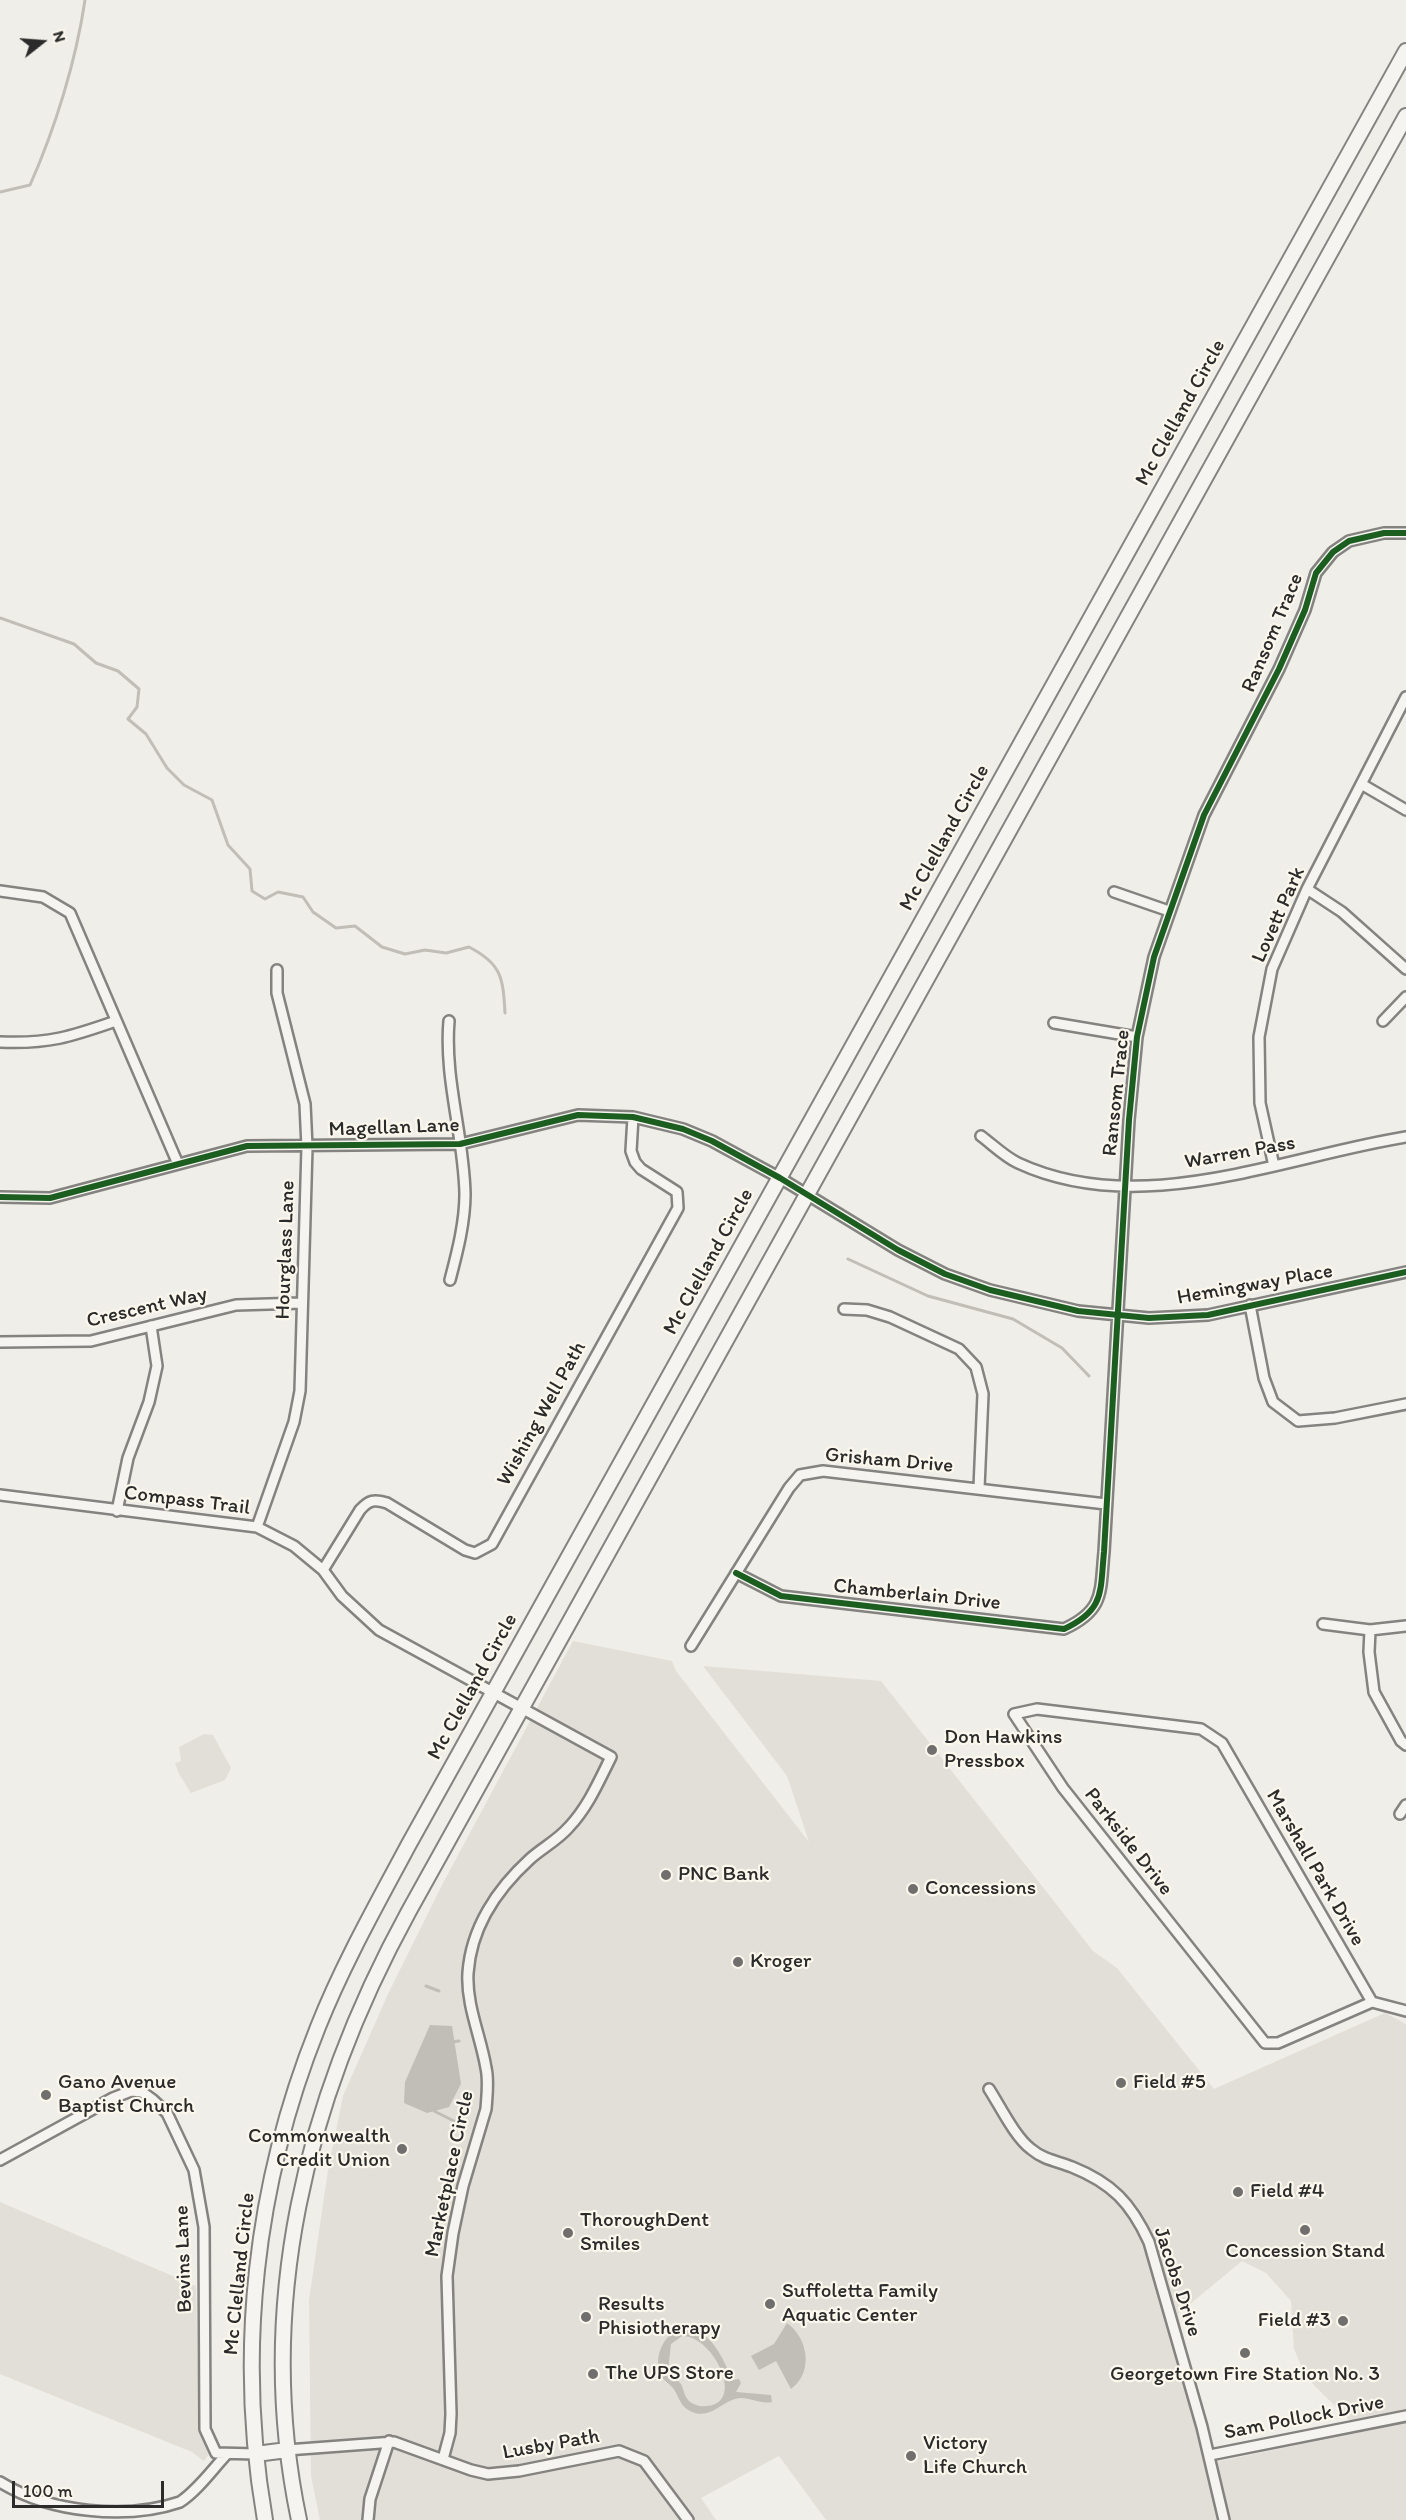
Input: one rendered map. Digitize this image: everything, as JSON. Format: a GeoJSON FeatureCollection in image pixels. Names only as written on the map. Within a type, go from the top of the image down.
{"type":"FeatureCollection","features":[{"type":"Feature","properties":{"kind":"highway","name":"Mc Clelland Circle"},"geometry":{"type":"LineString","coordinates":[[265,2520],[256,2454],[251,2372],[255,2286],[267,2196],[290,2105],[319,2025],[343,1969],[409,1844],[1406,51]]}},
{"type":"Feature","properties":{"kind":"highway"},"geometry":{"type":"LineString","coordinates":[[299,2520],[288,2451],[284,2389],[287,2286],[301,2192],[325,2096],[356,2016],[388,1950],[1406,116]]}},
{"type":"Feature","properties":{"kind":"highway"},"geometry":{"type":"LineString","coordinates":[[256,2454],[288,2451]]}},
{"type":"Feature","properties":{"kind":"street","name":"Ransom Trace"},"geometry":{"type":"LineString","coordinates":[[1092,1611],[1099,1596],[1125,1186],[1137,1037],[1154,957],[1204,815],[1279,669],[1305,610],[1316,573],[1333,552],[1349,541],[1384,533],[1406,533]]}},
{"type":"Feature","properties":{"kind":"street","name":"Lovett Park"},"geometry":{"type":"LineString","coordinates":[[1274,1166],[1260,1103],[1259,1036],[1272,969],[1307,889],[1363,785],[1406,697]]}},
{"type":"Feature","properties":{"kind":"street"},"geometry":{"type":"LineString","coordinates":[[1363,785],[1406,810]]}},
{"type":"Feature","properties":{"kind":"street"},"geometry":{"type":"LineString","coordinates":[[1307,889],[1342,912],[1406,969]]}},
{"type":"Feature","properties":{"kind":"street"},"geometry":{"type":"LineString","coordinates":[[0,891],[44,897],[70,913],[178,1164]]}},
{"type":"Feature","properties":{"kind":"street"},"geometry":{"type":"LineString","coordinates":[[1114,892],[1169,911]]}},
{"type":"Feature","properties":{"kind":"street","name":"Hourglass Lane"},"geometry":{"type":"LineString","coordinates":[[257,1527],[294,1422],[300,1391],[307,1147],[305,1104],[279,1003],[277,970]]}},
{"type":"Feature","properties":{"kind":"street"},"geometry":{"type":"LineString","coordinates":[[1383,1021],[1406,997]]}},
{"type":"Feature","properties":{"kind":"street"},"geometry":{"type":"LineString","coordinates":[[0,1042],[27,1044],[63,1040],[116,1021]]}},
{"type":"Feature","properties":{"kind":"street"},"geometry":{"type":"LineString","coordinates":[[449,1021],[447,1050],[465,1195],[459,1245],[450,1280]]}},
{"type":"Feature","properties":{"kind":"street"},"geometry":{"type":"LineString","coordinates":[[1054,1023],[1137,1037]]}},
{"type":"Feature","properties":{"kind":"street","name":"Magellan Lane"},"geometry":{"type":"LineString","coordinates":[[0,1197],[50,1198],[247,1146],[460,1144],[578,1115],[633,1118],[683,1129],[712,1141],[780,1178]]}},
{"type":"Feature","properties":{"kind":"street","name":"Wishing Well Path"},"geometry":{"type":"LineString","coordinates":[[323,1570],[360,1510],[367,1502],[376,1500],[387,1503],[465,1550],[475,1553],[492,1544],[678,1208],[677,1192],[641,1169],[632,1157],[633,1118]]}},
{"type":"Feature","properties":{"kind":"street","name":"Warren Pass"},"geometry":{"type":"LineString","coordinates":[[981,1136],[1015,1162],[1043,1173],[1125,1186],[1221,1179],[1406,1137]]}},
{"type":"Feature","properties":{"kind":"street","name":"Hemingway Place"},"geometry":{"type":"LineString","coordinates":[[780,1178],[898,1250],[945,1274],[990,1290],[1078,1311],[1149,1318],[1208,1315],[1406,1272]]}},
{"type":"Feature","properties":{"kind":"street","name":"Crescent Way"},"geometry":{"type":"LineString","coordinates":[[0,1342],[91,1341],[236,1305],[302,1303]]}},
{"type":"Feature","properties":{"kind":"street"},"geometry":{"type":"LineString","coordinates":[[1250,1305],[1264,1378],[1273,1402],[1298,1421],[1335,1418],[1406,1404]]}},
{"type":"Feature","properties":{"kind":"street"},"geometry":{"type":"LineString","coordinates":[[844,1309],[867,1310],[890,1317],[959,1350],[976,1367],[983,1395],[979,1488]]}},
{"type":"Feature","properties":{"kind":"street"},"geometry":{"type":"LineString","coordinates":[[117,1511],[128,1458],[149,1402],[158,1366],[151,1326]]}},
{"type":"Feature","properties":{"kind":"street","name":"Grisham Drive"},"geometry":{"type":"LineString","coordinates":[[691,1646],[789,1488],[800,1475],[823,1471],[1106,1504]]}},
{"type":"Feature","properties":{"kind":"street","name":"Compass Trail"},"geometry":{"type":"LineString","coordinates":[[0,1495],[257,1527],[294,1546],[323,1570],[342,1596],[379,1630],[494,1693]]}},
{"type":"Feature","properties":{"kind":"street","name":"Chamberlain Drive"},"geometry":{"type":"LineString","coordinates":[[736,1574],[781,1596],[1064,1629],[1084,1620],[1092,1611]]}},
{"type":"Feature","properties":{"kind":"street"},"geometry":{"type":"LineString","coordinates":[[1323,1624],[1370,1630],[1406,1626]]}},
{"type":"Feature","properties":{"kind":"street"},"geometry":{"type":"LineString","coordinates":[[1370,1630],[1369,1652],[1374,1692],[1401,1741],[1406,1745]]}},
{"type":"Feature","properties":{"kind":"street","name":"Marketplace Circle"},"geometry":{"type":"LineString","coordinates":[[443,2459],[450,2433],[451,2414],[447,2277],[453,2233],[486,2109],[488,2089],[487,2071],[469,1999],[468,1974],[473,1946],[480,1923],[496,1897],[511,1877],[568,1829],[582,1812],[611,1757],[494,1693]]}},
{"type":"Feature","properties":{"kind":"street","name":"Parkside Drive"},"geometry":{"type":"LineString","coordinates":[[1201,1728],[1036,1709],[1014,1714],[1063,1788],[1265,2043],[1278,2043],[1372,2002]]}},
{"type":"Feature","properties":{"kind":"street","name":"Marshall Park Drive"},"geometry":{"type":"LineString","coordinates":[[1201,1728],[1222,1743],[1372,2002]]}},
{"type":"Feature","properties":{"kind":"street"},"geometry":{"type":"LineString","coordinates":[[1372,2002],[1406,2011]]}},
{"type":"Feature","properties":{"kind":"street","name":"Jacobs Drive"},"geometry":{"type":"LineString","coordinates":[[989,2089],[1028,2148],[1051,2162],[1060,2163],[1101,2179],[1125,2204],[1142,2227],[1149,2242],[1210,2455],[1224,2520]]}},
{"type":"Feature","properties":{"kind":"street","name":"Bevins Lane"},"geometry":{"type":"LineString","coordinates":[[0,2160],[130,2091],[142,2092],[167,2113],[183,2141],[200,2190],[204,2227],[205,2429],[216,2453],[226,2455]]}},
{"type":"Feature","properties":{"kind":"street","name":"Sam Pollock Drive"},"geometry":{"type":"LineString","coordinates":[[1210,2455],[1406,2416]]}},
{"type":"Feature","properties":{"kind":"street"},"geometry":{"type":"LineString","coordinates":[[368,2520],[370,2499],[389,2441]]}},
{"type":"Feature","properties":{"kind":"street","name":"Lusby Path"},"geometry":{"type":"LineString","coordinates":[[288,2451],[389,2441],[410,2445],[480,2473],[500,2473],[619,2451],[644,2461],[688,2520]]}},
{"type":"Feature","properties":{"kind":"street"},"geometry":{"type":"LineString","coordinates":[[0,2482],[32,2500],[71,2512],[103,2517],[145,2518],[183,2500],[226,2455],[256,2454]]}},
{"type":"Feature","properties":{"kind":"shaded area"},"geometry":{"type":"Polygon","coordinates":[[[573,1641],[672,1661],[676,1671],[809,1842],[787,1776],[703,1666],[881,1681],[1093,1951],[1117,1968],[1214,2089],[1385,2013],[1406,2024],[1406,2409],[1350,2421],[1306,2377],[1294,2349],[1291,2301],[1266,2273],[1242,2261],[1178,2314],[1215,2462],[1406,2423],[1406,2520],[826,2520],[779,2456],[701,2498],[716,2520],[320,2520],[311,2476],[309,2300],[328,2170],[343,2096],[388,1994],[443,1883],[573,1641]]]}},
{"type":"Feature","properties":{"kind":"shaded area"},"geometry":{"type":"Polygon","coordinates":[[[204,1734],[213,1735],[231,1768],[225,1780],[191,1793],[175,1763],[181,1761],[179,1747],[204,1734]]]}},
{"type":"Feature","properties":{"kind":"shaded area"},"geometry":{"type":"Polygon","coordinates":[[[430,2025],[452,2026],[461,2084],[449,2107],[427,2113],[404,2103],[405,2082],[430,2025]]]}},
{"type":"Feature","properties":{"kind":"shaded area"},"geometry":{"type":"Polygon","coordinates":[[[0,2202],[196,2286],[199,2426],[209,2454],[204,2461],[192,2452],[0,2374],[0,2202]]]}},
{"type":"Feature","properties":{"kind":"shaded area"},"geometry":{"type":"Polygon","coordinates":[[[787,2323],[800,2337],[806,2355],[803,2374],[791,2389],[776,2361],[759,2370],[751,2356],[774,2344],[787,2323]]]}},
{"type":"Feature","properties":{"kind":"shaded area"},"geometry":{"type":"Polygon","coordinates":[[[687,2327],[696,2330],[711,2341],[721,2355],[733,2380],[739,2379],[741,2383],[736,2392],[771,2395],[772,2402],[740,2398],[704,2414],[698,2414],[685,2408],[674,2389],[662,2377],[658,2361],[662,2346],[672,2333],[687,2327]],[[682,2336],[671,2344],[668,2371],[681,2384],[689,2401],[706,2406],[718,2402],[724,2394],[725,2383],[714,2357],[705,2346],[694,2339],[682,2336]]]}},
{"type":"Feature","properties":{"kind":"waterway"},"geometry":{"type":"LineString","coordinates":[[0,192],[30,185],[64,94],[85,0]]}},
{"type":"Feature","properties":{"kind":"waterway"},"geometry":{"type":"LineString","coordinates":[[0,618],[74,644],[96,663],[118,671],[139,689],[137,707],[128,719],[146,734],[167,768],[184,785],[212,800],[228,845],[250,869],[252,891],[265,899],[278,892],[303,897],[313,912],[336,928],[355,926],[382,947],[405,954],[425,950],[446,953],[469,947],[480,953],[499,973],[505,1013]]}},
{"type":"Feature","properties":{"kind":"waterway"},"geometry":{"type":"LineString","coordinates":[[848,1259],[928,1296],[1013,1319],[1062,1348],[1089,1376]]}},
{"type":"Feature","properties":{"kind":"waterway"},"geometry":{"type":"LineString","coordinates":[[426,1986],[439,1991]]}},
{"type":"Feature","properties":{"kind":"waterway"},"geometry":{"type":"LineString","coordinates":[[451,2042],[459,2041]]}},
{"type":"Feature","properties":{"kind":"waterway"},"geometry":{"type":"LineString","coordinates":[[434,2107],[434,2111],[456,2122]]}},
{"type":"Feature","properties":{"kind":"cycle path"},"geometry":{"type":"LineString","coordinates":[[736,1573],[781,1596],[1064,1629],[1087,1615],[1094,1607],[1100,1589],[1104,1552],[1129,1120],[1137,1037],[1154,957],[1204,815],[1279,669],[1305,610],[1316,573],[1333,552],[1349,541],[1384,533],[1406,533]]}},
{"type":"Feature","properties":{"kind":"cycle path"},"geometry":{"type":"LineString","coordinates":[[0,1197],[50,1198],[247,1146],[460,1144],[578,1115],[633,1117],[683,1129],[712,1141],[780,1178],[898,1250],[945,1274],[990,1290],[1078,1311],[1149,1318],[1208,1315],[1406,1272]]}},
{"type":"Feature","properties":{"kind":"place","name":"Don Hawkins Pressbox"},"geometry":{"type":"Point","coordinates":[932,1750]}},
{"type":"Feature","properties":{"kind":"place","name":"PNC Bank"},"geometry":{"type":"Point","coordinates":[666,1875]}},
{"type":"Feature","properties":{"kind":"place","name":"Concessions"},"geometry":{"type":"Point","coordinates":[913,1889]}},
{"type":"Feature","properties":{"kind":"place","name":"Kroger"},"geometry":{"type":"Point","coordinates":[738,1962]}},
{"type":"Feature","properties":{"kind":"place","name":"Field #5"},"geometry":{"type":"Point","coordinates":[1121,2083]}},
{"type":"Feature","properties":{"kind":"place","name":"Gano Avenue Baptist Church"},"geometry":{"type":"Point","coordinates":[46,2095]}},
{"type":"Feature","properties":{"kind":"place","name":"Commonwealth Credit Union"},"geometry":{"type":"Point","coordinates":[402,2149]}},
{"type":"Feature","properties":{"kind":"place","name":"Field #4"},"geometry":{"type":"Point","coordinates":[1238,2192]}},
{"type":"Feature","properties":{"kind":"place","name":"Concession Stand"},"geometry":{"type":"Point","coordinates":[1305,2230]}},
{"type":"Feature","properties":{"kind":"place","name":"ThoroughDent Smiles"},"geometry":{"type":"Point","coordinates":[568,2233]}},
{"type":"Feature","properties":{"kind":"place","name":"Suffoletta Family Aquatic Center"},"geometry":{"type":"Point","coordinates":[770,2304]}},
{"type":"Feature","properties":{"kind":"place","name":"Results Phisiotherapy"},"geometry":{"type":"Point","coordinates":[586,2317]}},
{"type":"Feature","properties":{"kind":"place","name":"Field #3"},"geometry":{"type":"Point","coordinates":[1343,2321]}},
{"type":"Feature","properties":{"kind":"place","name":"Georgetown Fire Station No. 3"},"geometry":{"type":"Point","coordinates":[1245,2353]}},
{"type":"Feature","properties":{"kind":"place","name":"The UPS Store"},"geometry":{"type":"Point","coordinates":[593,2374]}},
{"type":"Feature","properties":{"kind":"place","name":"Victory Life Church"},"geometry":{"type":"Point","coordinates":[911,2456]}}]}
